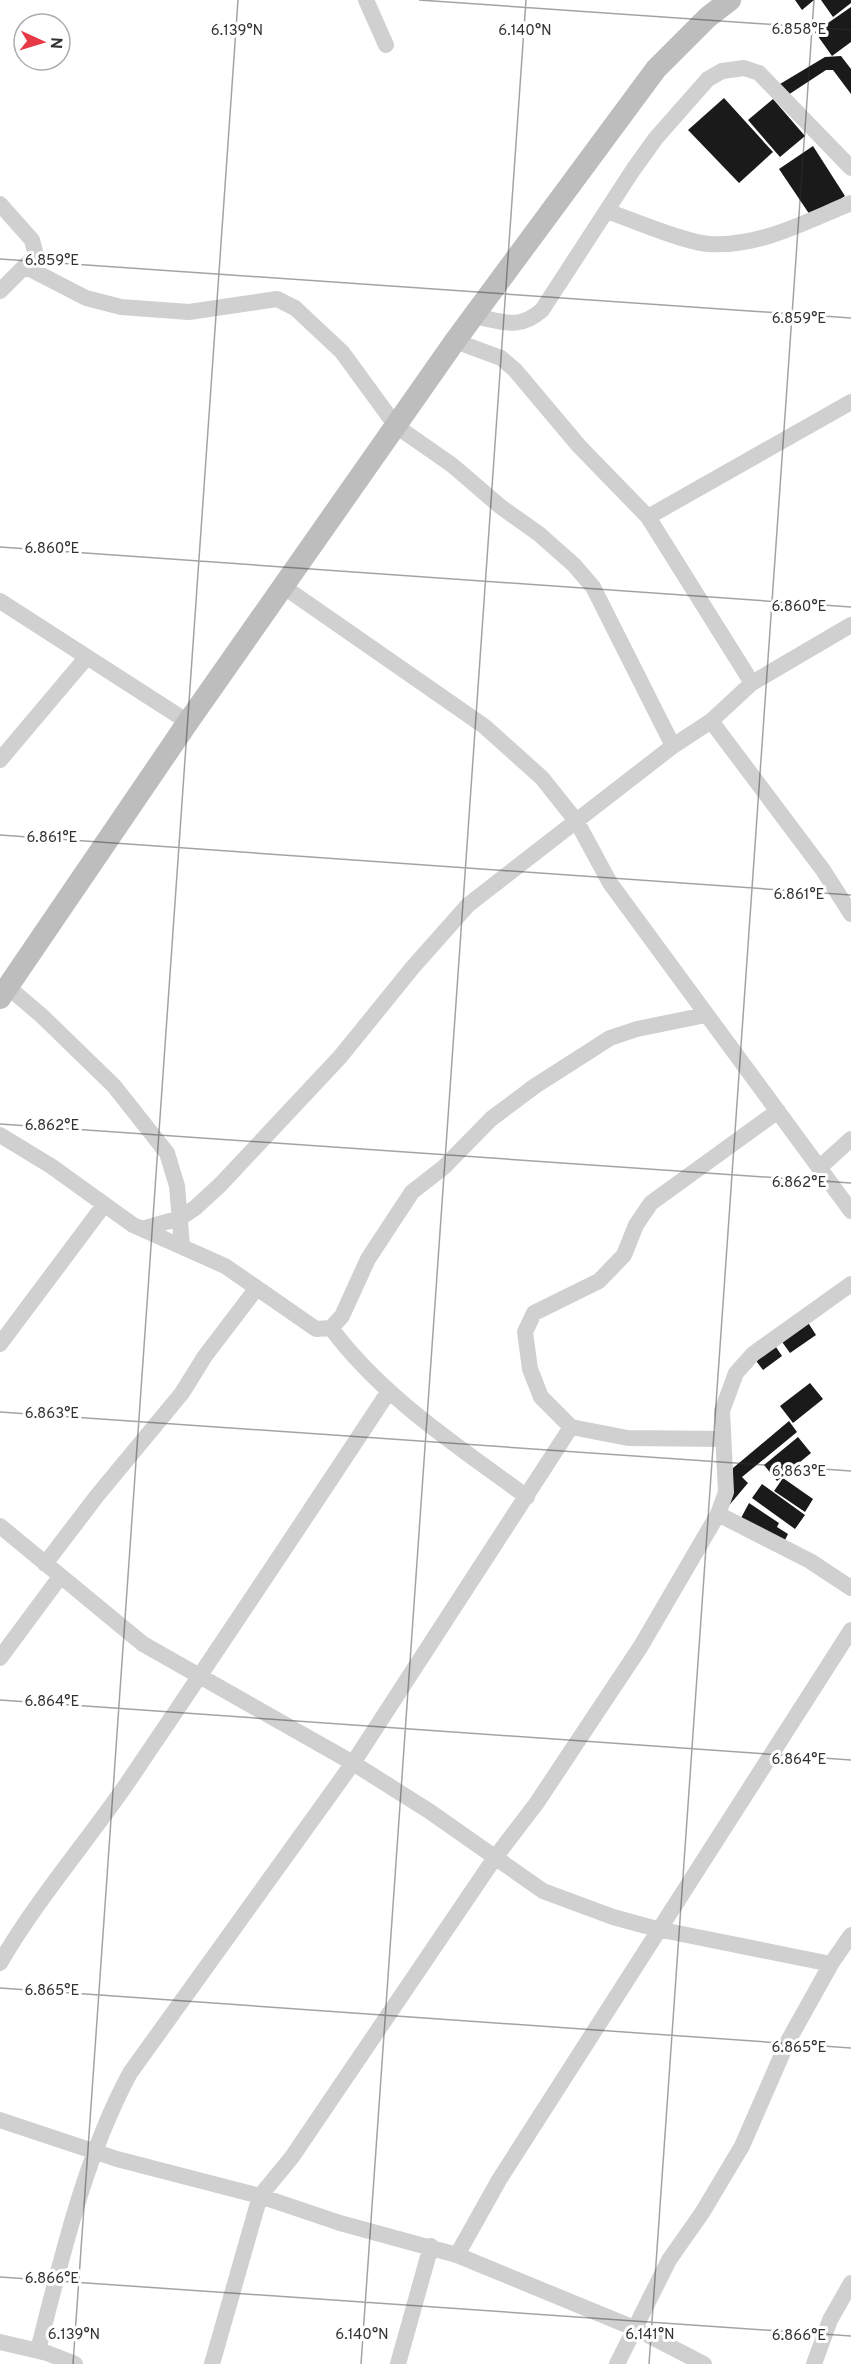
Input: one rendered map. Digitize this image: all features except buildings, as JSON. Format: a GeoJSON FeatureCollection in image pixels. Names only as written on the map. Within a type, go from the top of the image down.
{"type":"FeatureCollection","features":[{"type":"Feature","properties":{"kind":"main road"},"geometry":{"type":"LineString","coordinates":[[4,993],[188,722],[454,341],[656,69],[708,17],[730,0]]}},
{"type":"Feature","properties":{"kind":"street"},"geometry":{"type":"LineString","coordinates":[[366,0],[386,45]]}},
{"type":"Feature","properties":{"kind":"street"},"geometry":{"type":"LineString","coordinates":[[473,316],[516,324],[528,322],[542,310],[656,138],[708,79],[722,71],[744,68],[759,73],[851,168]]}},
{"type":"Feature","properties":{"kind":"street"},"geometry":{"type":"LineString","coordinates":[[607,212],[707,244],[736,243],[778,234],[851,203]]}},
{"type":"Feature","properties":{"kind":"street"},"geometry":{"type":"LineString","coordinates":[[0,204],[32,240],[36,255],[0,291]]}},
{"type":"Feature","properties":{"kind":"street"},"geometry":{"type":"LineString","coordinates":[[26,267],[86,298],[121,307],[189,312],[277,299],[295,308],[342,352],[396,426],[453,465],[574,565],[592,587],[673,746]]}},
{"type":"Feature","properties":{"kind":"street"},"geometry":{"type":"LineString","coordinates":[[454,341],[501,358],[515,370],[579,446],[648,517],[752,682]]}},
{"type":"Feature","properties":{"kind":"street"},"geometry":{"type":"LineString","coordinates":[[648,517],[851,402]]}},
{"type":"Feature","properties":{"kind":"street"},"geometry":{"type":"LineString","coordinates":[[284,587],[484,726],[542,778],[577,822],[610,883],[851,1211]]}},
{"type":"Feature","properties":{"kind":"street"},"geometry":{"type":"LineString","coordinates":[[0,601],[188,722]]}},
{"type":"Feature","properties":{"kind":"street"},"geometry":{"type":"LineString","coordinates":[[142,1229],[180,1218],[195,1209],[221,1184],[340,1057],[413,967],[468,905],[673,746],[711,721],[752,682],[851,625]]}},
{"type":"Feature","properties":{"kind":"street"},"geometry":{"type":"LineString","coordinates":[[0,760],[86,658]]}},
{"type":"Feature","properties":{"kind":"street"},"geometry":{"type":"LineString","coordinates":[[711,721],[823,870],[851,914]]}},
{"type":"Feature","properties":{"kind":"street"},"geometry":{"type":"LineString","coordinates":[[4,993],[114,1086],[151,1131],[166,1153],[174,1175],[182,1246]]}},
{"type":"Feature","properties":{"kind":"street"},"geometry":{"type":"LineString","coordinates":[[0,1135],[51,1166],[104,1205],[142,1229],[225,1266],[316,1329],[331,1328],[342,1316],[368,1259],[412,1192],[444,1167],[491,1119],[535,1086],[610,1038],[637,1029],[706,1015]]}},
{"type":"Feature","properties":{"kind":"street"},"geometry":{"type":"LineString","coordinates":[[723,1439],[628,1438],[571,1427],[540,1397],[530,1369],[525,1332],[534,1312],[599,1281],[624,1255],[636,1226],[651,1203],[778,1111]]}},
{"type":"Feature","properties":{"kind":"street"},"geometry":{"type":"LineString","coordinates":[[819,1168],[851,1139]]}},
{"type":"Feature","properties":{"kind":"street"},"geometry":{"type":"LineString","coordinates":[[0,1344],[104,1205]]}},
{"type":"Feature","properties":{"kind":"street"},"geometry":{"type":"LineString","coordinates":[[212,2364],[260,2196],[292,2157],[494,1858],[536,1804],[641,1646],[718,1514],[726,1492],[722,1411],[736,1373],[753,1354],[851,1284]]}},
{"type":"Feature","properties":{"kind":"street"},"geometry":{"type":"LineString","coordinates":[[45,1564],[110,1479],[189,1384],[205,1356],[256,1288]]}},
{"type":"Feature","properties":{"kind":"street"},"geometry":{"type":"LineString","coordinates":[[331,1328],[352,1357],[389,1391],[527,1497]]}},
{"type":"Feature","properties":{"kind":"street"},"geometry":{"type":"LineString","coordinates":[[0,1963],[14,1939],[94,1831],[199,1677],[389,1391]]}},
{"type":"Feature","properties":{"kind":"street"},"geometry":{"type":"LineString","coordinates":[[38,2350],[70,2226],[110,2111],[130,2073],[353,1763],[571,1427]]}},
{"type":"Feature","properties":{"kind":"street"},"geometry":{"type":"LineString","coordinates":[[718,1514],[810,1561],[851,1588]]}},
{"type":"Feature","properties":{"kind":"street"},"geometry":{"type":"LineString","coordinates":[[0,1526],[142,1644],[353,1763],[429,1811],[543,1891],[613,1917],[657,1929],[831,1964]]}},
{"type":"Feature","properties":{"kind":"street"},"geometry":{"type":"LineString","coordinates":[[0,1658],[60,1577]]}},
{"type":"Feature","properties":{"kind":"street"},"geometry":{"type":"LineString","coordinates":[[457,2255],[499,2180],[657,1929],[735,1815],[851,1630]]}},
{"type":"Feature","properties":{"kind":"street"},"geometry":{"type":"LineString","coordinates":[[617,2364],[669,2260],[702,2213],[742,2146],[787,2043],[831,1964],[851,1935]]}},
{"type":"Feature","properties":{"kind":"street"},"geometry":{"type":"LineString","coordinates":[[0,2120],[117,2159],[260,2196],[340,2223],[431,2246],[457,2255],[634,2328],[704,2364]]}},
{"type":"Feature","properties":{"kind":"street"},"geometry":{"type":"LineString","coordinates":[[398,2364],[431,2246]]}},
{"type":"Feature","properties":{"kind":"street"},"geometry":{"type":"LineString","coordinates":[[814,2364],[830,2320],[851,2283]]}},
{"type":"Feature","properties":{"kind":"street"},"geometry":{"type":"LineString","coordinates":[[0,2342],[38,2350],[75,2364]]}}]}
